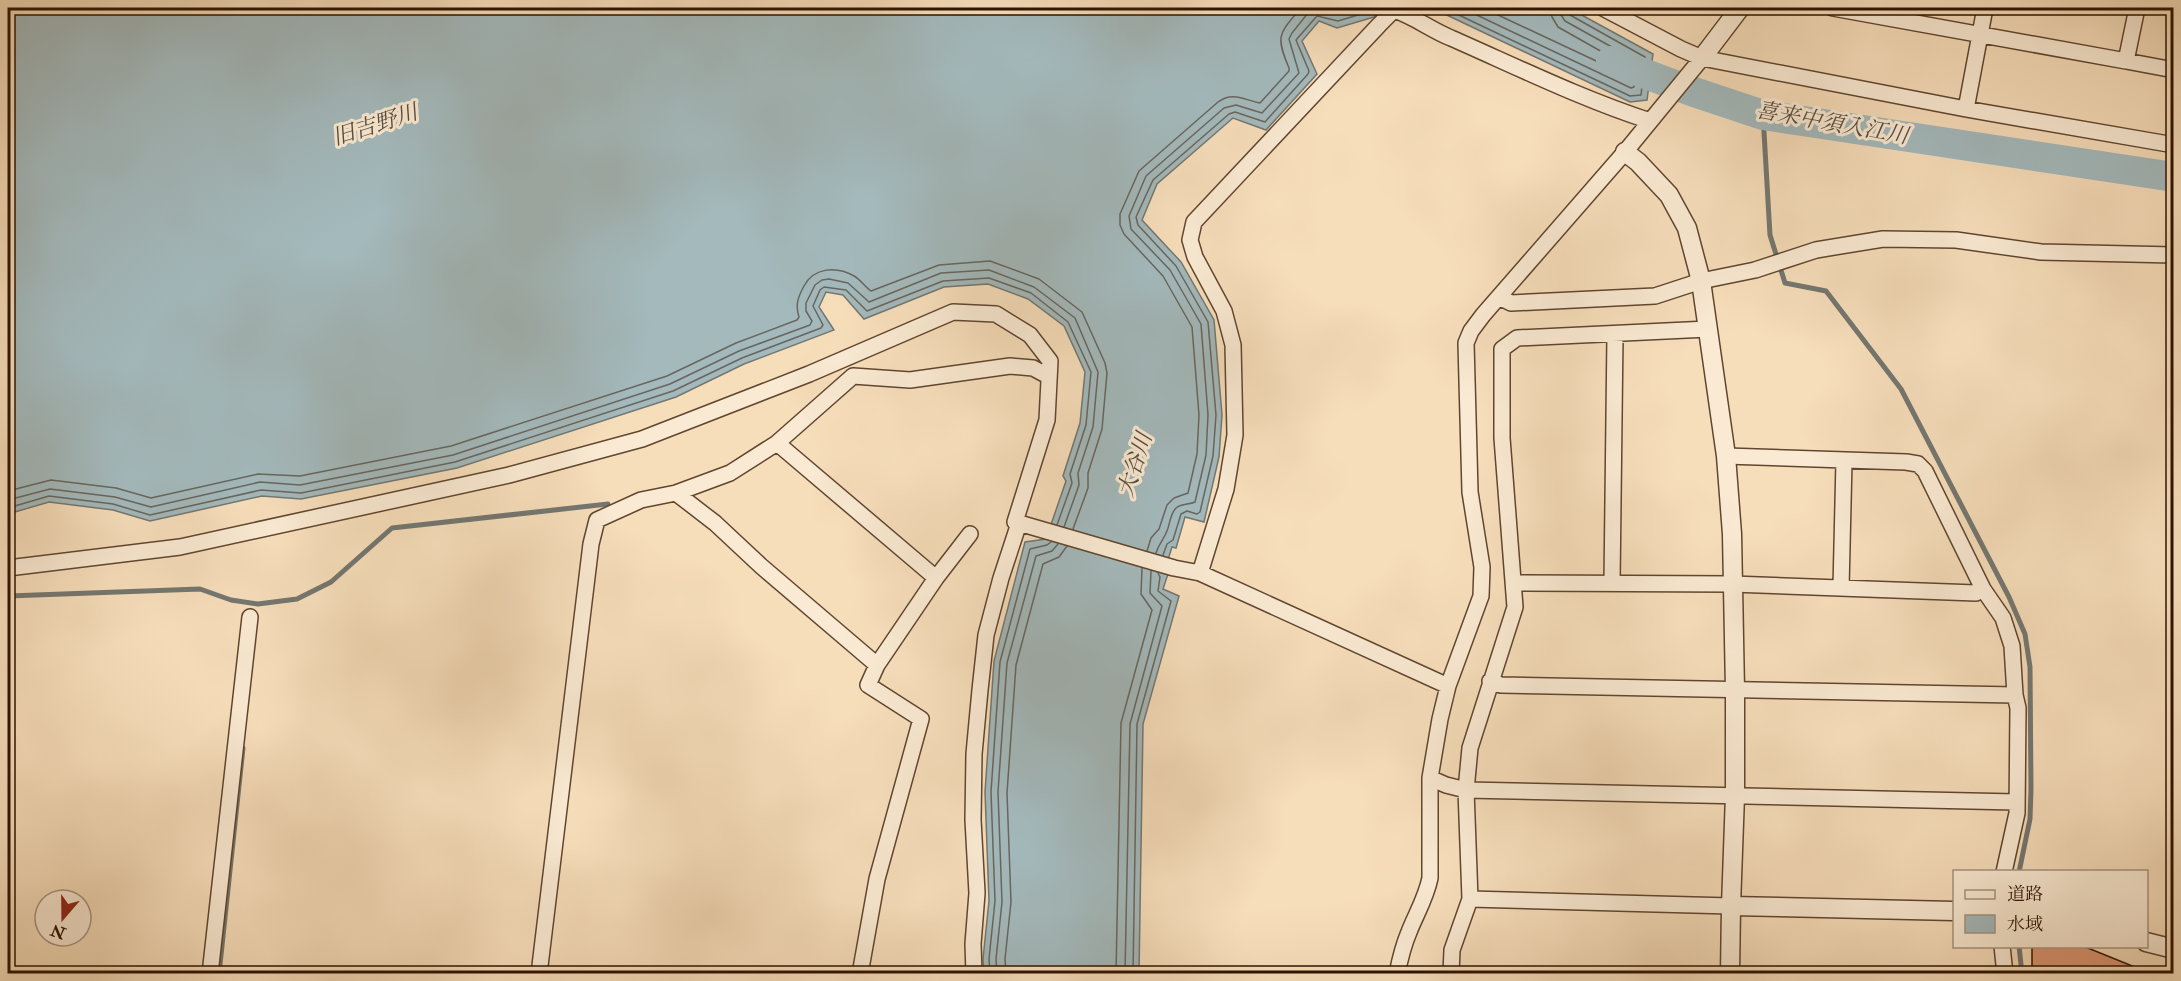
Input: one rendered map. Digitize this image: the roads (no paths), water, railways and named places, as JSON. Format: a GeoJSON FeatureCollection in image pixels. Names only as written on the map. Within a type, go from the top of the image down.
{"type":"FeatureCollection","features":[{"type":"Feature","properties":{"kind":"street"},"geometry":{"type":"LineString","coordinates":[[1603,8],[1681,49],[1698,63],[2174,145]]}},
{"type":"Feature","properties":{"kind":"street"},"geometry":{"type":"LineString","coordinates":[[1397,974],[1401,955],[1429,886],[1430,778],[1448,686],[1481,596],[1482,567],[1470,492],[1466,344],[1471,331],[1498,297],[1625,152],[1740,8]]}},
{"type":"Feature","properties":{"kind":"street"},"geometry":{"type":"LineString","coordinates":[[1833,8],[2174,70]]}},
{"type":"Feature","properties":{"kind":"street"},"geometry":{"type":"LineString","coordinates":[[1966,109],[1985,8]]}},
{"type":"Feature","properties":{"kind":"street"},"geometry":{"type":"LineString","coordinates":[[2126,61],[2137,8]]}},
{"type":"Feature","properties":{"kind":"street"},"geometry":{"type":"LineString","coordinates":[[1200,573],[1226,489],[1235,435],[1233,345],[1224,311],[1195,257],[1190,240],[1194,222],[1379,25],[1394,10],[1411,16],[1446,36],[1595,102],[1653,118]]}},
{"type":"Feature","properties":{"kind":"street"},"geometry":{"type":"LineString","coordinates":[[1625,152],[1638,162],[1669,195],[1687,228],[1701,281],[1726,456],[1732,534],[1735,691],[1735,795],[1730,974]]}},
{"type":"Feature","properties":{"kind":"street"},"geometry":{"type":"LineString","coordinates":[[1498,297],[1511,303],[1655,296],[1701,281],[1755,270],[1816,250],[1883,239],[1956,240],[2041,252],[2174,255]]}},
{"type":"Feature","properties":{"kind":"street"},"geometry":{"type":"LineString","coordinates":[[8,568],[180,547],[498,477],[642,439],[809,374],[953,312],[996,314],[1030,335],[1050,361],[1047,420],[1015,522],[1174,568],[1200,573],[1448,686]]}},
{"type":"Feature","properties":{"kind":"street"},"geometry":{"type":"LineString","coordinates":[[1452,974],[1452,950],[1470,899],[1466,790],[1470,748],[1515,607],[1515,583],[1502,438],[1502,349],[1517,338],[1708,329]]}},
{"type":"Feature","properties":{"kind":"street"},"geometry":{"type":"LineString","coordinates":[[1611,583],[1615,335]]}},
{"type":"Feature","properties":{"kind":"street"},"geometry":{"type":"LineString","coordinates":[[539,974],[591,544],[597,520],[640,500],[676,493],[730,472],[777,443],[853,376],[910,380],[1010,366],[1033,369],[1048,376]]}},
{"type":"Feature","properties":{"kind":"street"},"geometry":{"type":"LineString","coordinates":[[777,443],[936,578]]}},
{"type":"Feature","properties":{"kind":"street"},"geometry":{"type":"LineString","coordinates":[[1726,456],[1918,464],[1926,471],[1983,589],[2003,618],[2012,646],[2018,708],[2017,813],[2004,870]]}},
{"type":"Feature","properties":{"kind":"street"},"geometry":{"type":"LineString","coordinates":[[1841,588],[1844,460]]}},
{"type":"Feature","properties":{"kind":"street"},"geometry":{"type":"LineString","coordinates":[[676,493],[715,523],[761,566],[877,665]]}},
{"type":"Feature","properties":{"kind":"street"},"geometry":{"type":"LineString","coordinates":[[974,974],[973,944],[977,892],[973,820],[974,754],[986,635],[1001,578],[1025,525]]}},
{"type":"Feature","properties":{"kind":"street"},"geometry":{"type":"LineString","coordinates":[[860,974],[878,879],[921,719],[868,685],[877,665],[936,578],[970,534]]}},
{"type":"Feature","properties":{"kind":"street"},"geometry":{"type":"LineString","coordinates":[[1515,583],[1732,584],[1976,593],[1983,589]]}},
{"type":"Feature","properties":{"kind":"street"},"geometry":{"type":"LineString","coordinates":[[210,974],[250,617]]}},
{"type":"Feature","properties":{"kind":"street"},"geometry":{"type":"LineString","coordinates":[[1490,681],[1501,685],[2015,695]]}},
{"type":"Feature","properties":{"kind":"street"},"geometry":{"type":"LineString","coordinates":[[1430,778],[1466,790],[2016,802]]}},
{"type":"Feature","properties":{"kind":"street"},"geometry":{"type":"LineString","coordinates":[[1470,899],[1953,911]]}},
{"type":"Feature","properties":{"kind":"street"},"geometry":{"type":"LineString","coordinates":[[2148,942],[2174,949]]}},
{"type":"Feature","properties":{"kind":"street"},"geometry":{"type":"LineString","coordinates":[[2002,948],[2005,974]]}},
{"type":"Feature","properties":{"kind":"water"},"geometry":{"type":"Polygon","coordinates":[[[8,8],[1384,8],[1374,17],[1337,28],[1319,21],[1302,41],[1317,74],[1266,130],[1233,118],[1157,184],[1142,220],[1181,262],[1214,320],[1222,415],[1219,457],[1204,522],[1185,517],[1176,548],[1172,547],[1164,572],[1168,574],[1163,589],[1179,596],[1143,724],[1139,973],[984,973],[983,959],[989,901],[985,792],[994,661],[1025,542],[1046,539],[1066,481],[1063,476],[1080,423],[1085,372],[1064,326],[1028,299],[988,284],[944,287],[864,319],[843,295],[826,292],[819,307],[834,330],[744,364],[676,397],[457,468],[301,499],[262,496],[150,521],[113,510],[49,502],[8,514],[8,8]]]}},
{"type":"Feature","properties":{"kind":"water"},"geometry":{"type":"Polygon","coordinates":[[[1432,8],[1569,8],[1653,54],[1647,100],[1630,102],[1432,8]]]}},
{"type":"Feature","properties":{"kind":"waterway","name":"喜来中須入江川"},"geometry":{"type":"LineString","coordinates":[[1611,61],[1763,115],[2174,177]]}},
{"type":"Feature","properties":{"kind":"waterway"},"geometry":{"type":"LineString","coordinates":[[1763,115],[1770,235],[1785,283],[1826,291],[1901,389],[2009,597],[2025,634],[2030,667],[2031,789],[2030,819],[2019,870]]}},
{"type":"Feature","properties":{"kind":"waterway"},"geometry":{"type":"LineString","coordinates":[[8,596],[200,589],[231,600],[258,604],[297,599],[331,582],[392,528],[608,504]]}},
{"type":"Feature","properties":{"kind":"waterway"},"geometry":{"type":"LineString","coordinates":[[219,974],[243,748]]}},
{"type":"Feature","properties":{"kind":"waterway"},"geometry":{"type":"LineString","coordinates":[[2019,948],[2022,974]]}},
{"type":"Feature","properties":{"kind":"water label","name":"旧吉野川"},"geometry":{"type":"Point","coordinates":[375,125]}},
{"type":"Feature","properties":{"kind":"water label","name":"大谷川"},"geometry":{"type":"Point","coordinates":[1135,465]}}]}
